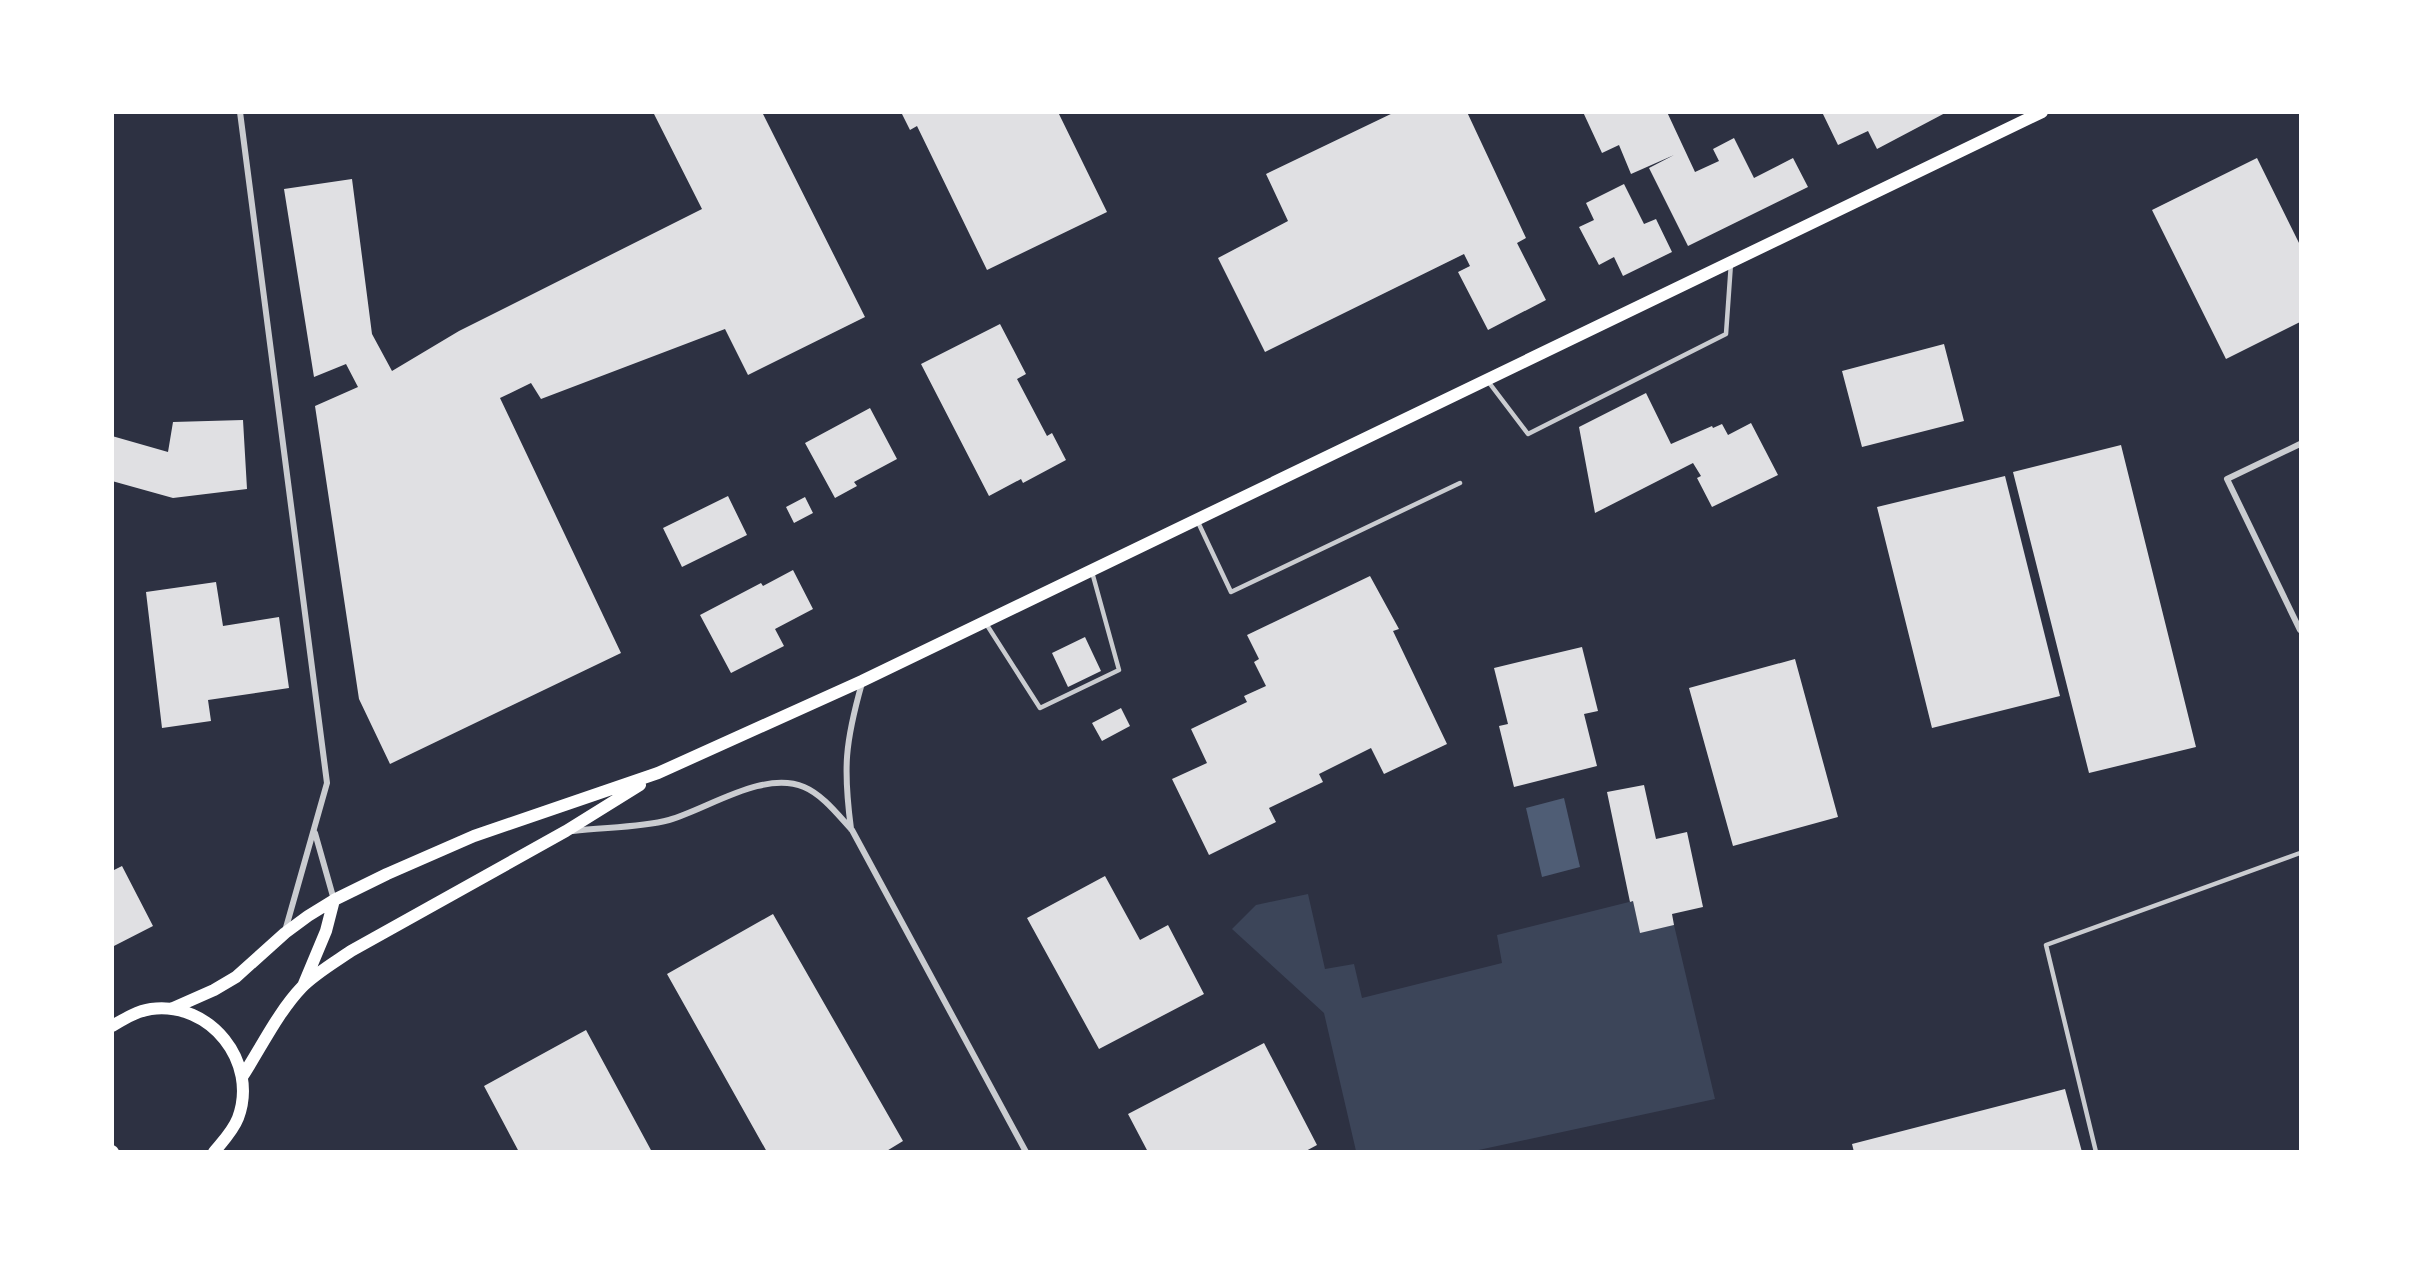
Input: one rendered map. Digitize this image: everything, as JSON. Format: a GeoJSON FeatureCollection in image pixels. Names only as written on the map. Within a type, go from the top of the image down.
{"type":"FeatureCollection","features":[{"type":"Feature","properties":{"kind":"main road"},"geometry":{"type":"LineString","coordinates":[[171,1009],[214,990],[236,977],[285,933],[334,900],[474,836],[658,773],[862,681],[2042,112]]}},
{"type":"Feature","properties":{"kind":"main road"},"geometry":{"type":"LineString","coordinates":[[242,1077],[286,1007],[303,987],[351,951],[566,831],[658,773]]}},
{"type":"Feature","properties":{"kind":"main road"},"geometry":{"type":"LineString","coordinates":[[303,987],[326,930],[334,900]]}},
{"type":"Feature","properties":{"kind":"main road"},"geometry":{"type":"LineString","coordinates":[[112,1026],[130,1015],[150,1009],[171,1009],[192,1014],[210,1024],[225,1039],[236,1056],[242,1077],[243,1098],[238,1118],[228,1137],[214,1152]]}},
{"type":"Feature","properties":{"kind":"street"},"geometry":{"type":"LineString","coordinates":[[240,112],[327,783],[285,933]]}},
{"type":"Feature","properties":{"kind":"street"},"geometry":{"type":"LineString","coordinates":[[2301,444],[2227,479],[2301,630]]}},
{"type":"Feature","properties":{"kind":"street"},"geometry":{"type":"LineString","coordinates":[[852,830],[844,781],[845,756],[862,681]]}},
{"type":"Feature","properties":{"kind":"street"},"geometry":{"type":"LineString","coordinates":[[566,831],[668,820],[747,789],[787,783],[805,787],[822,799],[852,830],[1026,1152]]}},
{"type":"Feature","properties":{"kind":"street"},"geometry":{"type":"LineString","coordinates":[[314,832],[334,900]]}},
{"type":"Feature","properties":{"kind":"lane"},"geometry":{"type":"LineString","coordinates":[[1487,380],[1528,434],[1726,334],[1731,262]]}},
{"type":"Feature","properties":{"kind":"lane"},"geometry":{"type":"LineString","coordinates":[[1197,520],[1231,592],[1460,483]]}},
{"type":"Feature","properties":{"kind":"lane"},"geometry":{"type":"LineString","coordinates":[[985,622],[1040,708],[1119,670],[1092,571]]}},
{"type":"Feature","properties":{"kind":"lane"},"geometry":{"type":"LineString","coordinates":[[2096,1152],[2046,945],[2301,853]]}},
{"type":"Feature","properties":{"kind":"shaded area"},"geometry":{"type":"Polygon","coordinates":[[[1564,798],[1580,867],[1542,877],[1526,808],[1564,798]]]}},
{"type":"Feature","properties":{"kind":"shaded area"},"geometry":{"type":"Polygon","coordinates":[[[1308,894],[1325,969],[1354,964],[1362,998],[1502,963],[1497,935],[1633,901],[1640,932],[1674,925],[1715,1099],[1474,1151],[1356,1151],[1324,1013],[1232,929],[1256,905],[1308,894]]]}},
{"type":"Feature","properties":{"kind":"building"},"geometry":{"type":"Polygon","coordinates":[[[653,112],[762,112],[865,317],[748,375],[725,329],[541,399],[531,383],[500,398],[621,653],[390,764],[359,699],[315,406],[358,387],[346,364],[314,377],[284,189],[352,179],[372,334],[392,371],[459,331],[702,209],[653,112]]]}},
{"type":"Feature","properties":{"kind":"building"},"geometry":{"type":"Polygon","coordinates":[[[901,112],[1058,112],[1107,212],[987,270],[917,126],[910,130],[901,112]]]}},
{"type":"Feature","properties":{"kind":"building"},"geometry":{"type":"Polygon","coordinates":[[[1395,112],[1467,112],[1526,238],[1517,243],[1546,300],[1488,330],[1458,272],[1470,266],[1464,254],[1265,352],[1218,258],[1288,221],[1266,174],[1395,112]]]}},
{"type":"Feature","properties":{"kind":"building"},"geometry":{"type":"Polygon","coordinates":[[[1583,112],[1667,112],[1695,172],[1719,161],[1713,149],[1734,138],[1754,178],[1793,158],[1808,187],[1688,246],[1649,168],[1674,155],[1631,174],[1619,145],[1602,153],[1583,112]]]}},
{"type":"Feature","properties":{"kind":"building"},"geometry":{"type":"Polygon","coordinates":[[[1822,112],[1947,112],[1877,149],[1868,131],[1838,145],[1822,112]]]}},
{"type":"Feature","properties":{"kind":"building"},"geometry":{"type":"Polygon","coordinates":[[[2257,158],[2300,245],[2300,322],[2226,359],[2152,210],[2257,158]]]}},
{"type":"Feature","properties":{"kind":"building"},"geometry":{"type":"Polygon","coordinates":[[[1624,184],[1644,224],[1656,219],[1672,252],[1623,276],[1614,257],[1599,265],[1579,227],[1594,220],[1586,203],[1624,184]]]}},
{"type":"Feature","properties":{"kind":"building"},"geometry":{"type":"Polygon","coordinates":[[[1000,324],[1026,374],[1017,379],[1047,436],[1052,433],[1066,460],[1023,483],[1021,479],[989,496],[921,364],[1000,324]]]}},
{"type":"Feature","properties":{"kind":"building"},"geometry":{"type":"Polygon","coordinates":[[[1944,344],[1964,421],[1862,447],[1842,371],[1944,344]]]}},
{"type":"Feature","properties":{"kind":"building"},"geometry":{"type":"Polygon","coordinates":[[[1646,393],[1671,444],[1712,426],[1713,428],[1722,424],[1728,435],[1751,423],[1778,475],[1712,507],[1697,478],[1701,476],[1693,463],[1595,513],[1579,427],[1646,393]]]}},
{"type":"Feature","properties":{"kind":"building"},"geometry":{"type":"Polygon","coordinates":[[[870,408],[897,459],[854,482],[857,486],[835,498],[805,443],[870,408]]]}},
{"type":"Feature","properties":{"kind":"building"},"geometry":{"type":"Polygon","coordinates":[[[243,420],[247,489],[173,498],[112,481],[112,436],[168,452],[173,422],[243,420]]]}},
{"type":"Feature","properties":{"kind":"building"},"geometry":{"type":"Polygon","coordinates":[[[2121,445],[2196,747],[2089,773],[2013,472],[2121,445]]]}},
{"type":"Feature","properties":{"kind":"building"},"geometry":{"type":"Polygon","coordinates":[[[2005,476],[2060,696],[1932,728],[1877,507],[2005,476]]]}},
{"type":"Feature","properties":{"kind":"building"},"geometry":{"type":"Polygon","coordinates":[[[728,496],[747,535],[682,567],[663,528],[728,496]]]}},
{"type":"Feature","properties":{"kind":"building"},"geometry":{"type":"Polygon","coordinates":[[[805,497],[813,513],[794,523],[786,507],[805,497]]]}},
{"type":"Feature","properties":{"kind":"building"},"geometry":{"type":"Polygon","coordinates":[[[793,570],[813,609],[775,629],[784,646],[731,673],[700,615],[761,583],[763,586],[793,570]]]}},
{"type":"Feature","properties":{"kind":"building"},"geometry":{"type":"Polygon","coordinates":[[[1370,576],[1399,629],[1393,631],[1447,744],[1384,774],[1371,748],[1319,774],[1323,782],[1269,808],[1276,822],[1209,855],[1172,779],[1207,763],[1191,729],[1247,702],[1244,696],[1266,686],[1254,662],[1259,659],[1247,635],[1370,576]]]}},
{"type":"Feature","properties":{"kind":"building"},"geometry":{"type":"Polygon","coordinates":[[[216,582],[223,626],[279,617],[289,688],[208,700],[211,721],[162,728],[146,592],[216,582]]]}},
{"type":"Feature","properties":{"kind":"building"},"geometry":{"type":"Polygon","coordinates":[[[1085,637],[1101,671],[1068,687],[1052,653],[1085,637]]]}},
{"type":"Feature","properties":{"kind":"building"},"geometry":{"type":"Polygon","coordinates":[[[1582,647],[1598,711],[1584,714],[1597,766],[1514,787],[1499,726],[1508,724],[1494,668],[1582,647]]]}},
{"type":"Feature","properties":{"kind":"building"},"geometry":{"type":"Polygon","coordinates":[[[1795,659],[1838,817],[1733,846],[1689,688],[1795,659]]]}},
{"type":"Feature","properties":{"kind":"building"},"geometry":{"type":"Polygon","coordinates":[[[1121,708],[1130,726],[1102,741],[1092,723],[1121,708]]]}},
{"type":"Feature","properties":{"kind":"building"},"geometry":{"type":"Polygon","coordinates":[[[1644,785],[1656,839],[1687,832],[1703,907],[1672,914],[1674,925],[1640,933],[1633,901],[1630,902],[1607,792],[1644,785]]]}},
{"type":"Feature","properties":{"kind":"building"},"geometry":{"type":"Polygon","coordinates":[[[122,866],[153,926],[112,947],[112,871],[122,866]]]}},
{"type":"Feature","properties":{"kind":"building"},"geometry":{"type":"Polygon","coordinates":[[[1105,876],[1140,940],[1168,925],[1204,994],[1099,1049],[1027,918],[1105,876]]]}},
{"type":"Feature","properties":{"kind":"building"},"geometry":{"type":"Polygon","coordinates":[[[773,914],[903,1141],[885,1152],[767,1152],[667,974],[773,914]]]}},
{"type":"Feature","properties":{"kind":"building"},"geometry":{"type":"Polygon","coordinates":[[[586,1030],[652,1152],[519,1152],[484,1086],[586,1030]]]}},
{"type":"Feature","properties":{"kind":"building"},"geometry":{"type":"Polygon","coordinates":[[[1264,1043],[1317,1145],[1304,1152],[1148,1152],[1128,1114],[1264,1043]]]}},
{"type":"Feature","properties":{"kind":"building"},"geometry":{"type":"Polygon","coordinates":[[[2065,1089],[2082,1152],[1854,1152],[1852,1144],[2065,1089]]]}}]}
